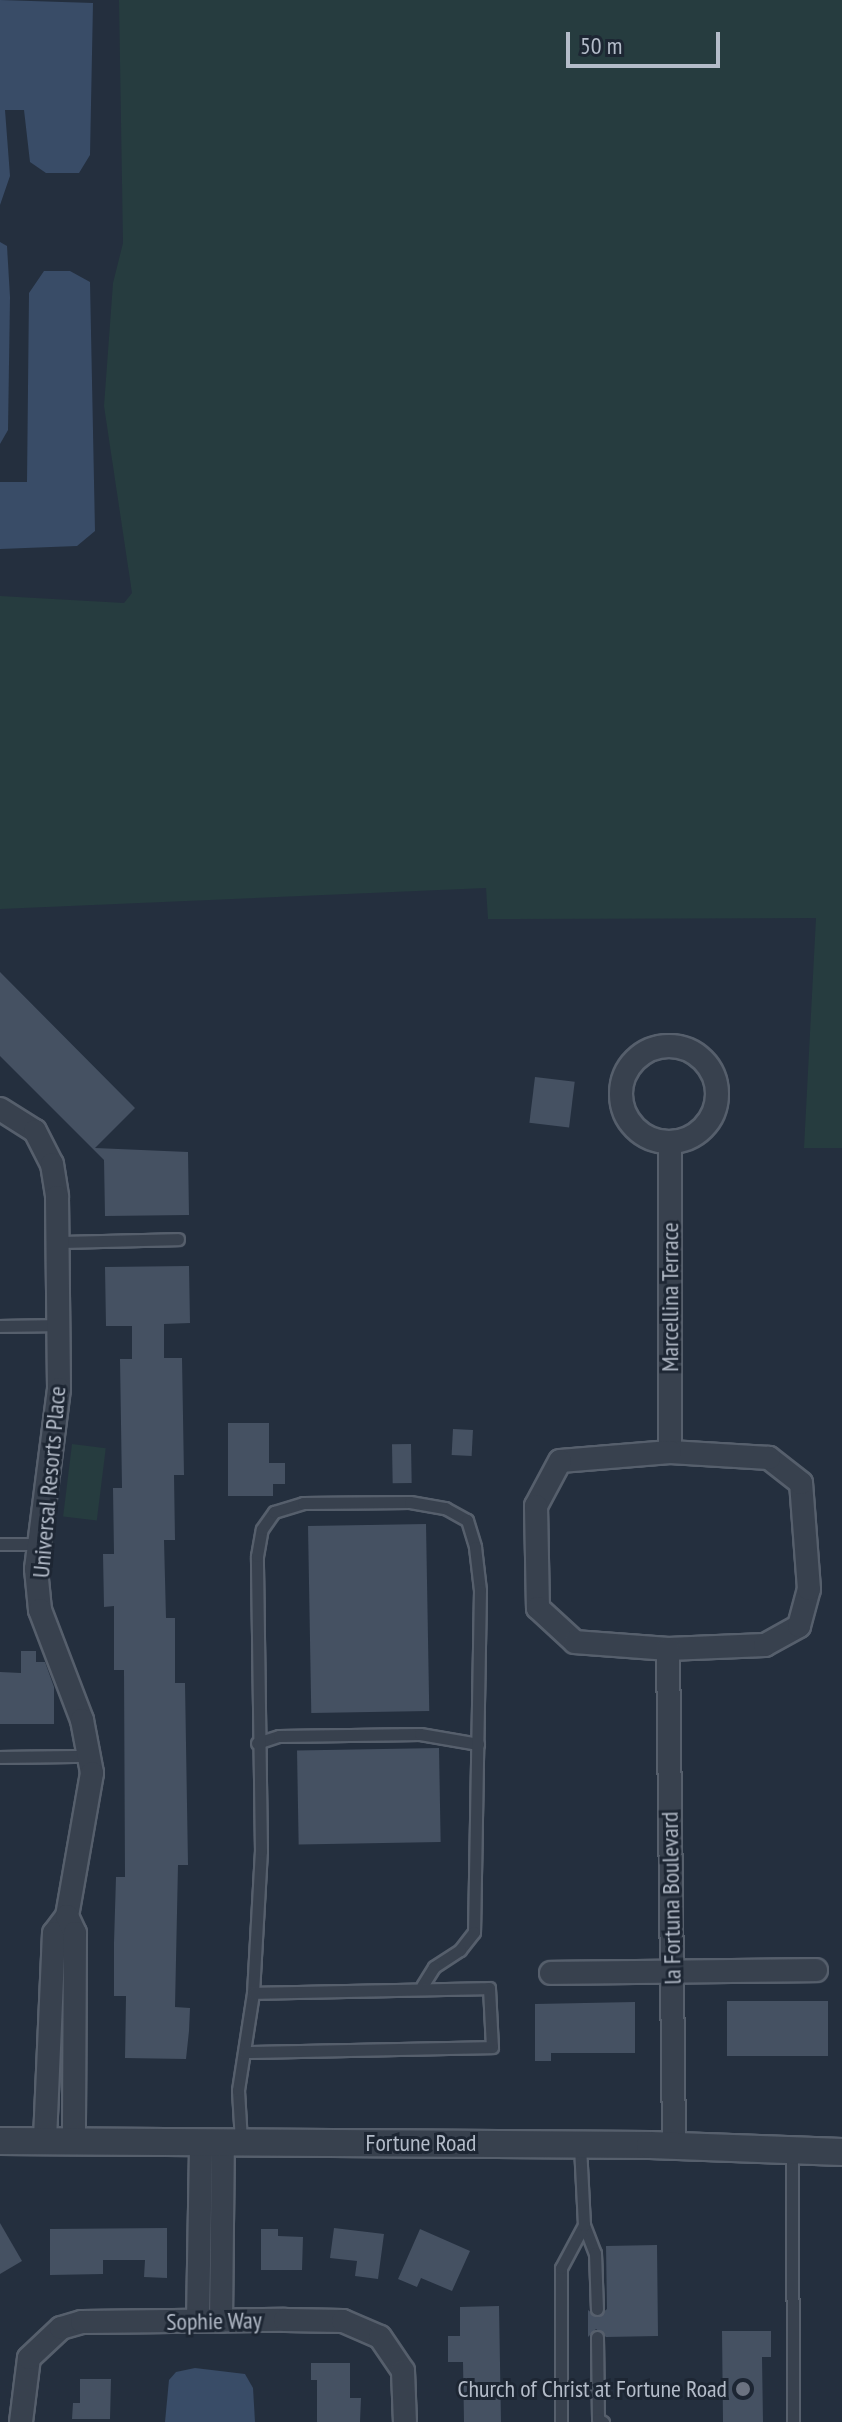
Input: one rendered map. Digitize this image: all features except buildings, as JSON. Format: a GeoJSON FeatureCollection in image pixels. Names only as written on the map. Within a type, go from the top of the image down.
{"type":"FeatureCollection","features":[{"type":"Feature","properties":{"kind":"street"},"geometry":{"type":"LineString","coordinates":[[667,1046],[696,1054],[707,1064],[718,1092],[710,1121],[686,1139],[670,1142],[639,1132],[622,1104],[621,1087],[637,1058],[667,1046]]}},
{"type":"Feature","properties":{"kind":"street","name":"Universal Resorts Place"},"geometry":{"type":"LineString","coordinates":[[0,1109],[35,1131],[52,1164],[57,1242],[59,1389],[40,1544],[40,1610],[82,1720],[88,1756],[87,1821],[67,1916],[75,1933],[47,2025],[45,2141]]}},
{"type":"Feature","properties":{"kind":"street","name":"Marcellina Terrace"},"geometry":{"type":"LineString","coordinates":[[670,1142],[670,1452]]}},
{"type":"Feature","properties":{"kind":"street"},"geometry":{"type":"LineString","coordinates":[[670,1452],[769,1458],[801,1483],[809,1589],[799,1626],[765,1645],[668,1649],[575,1642],[538,1608],[536,1506],[560,1461],[670,1452]]}},
{"type":"Feature","properties":{"kind":"street","name":"la Fortuna Boulevard"},"geometry":{"type":"LineString","coordinates":[[668,1649],[674,2147]]}},
{"type":"Feature","properties":{"kind":"street","name":"Universal Resorts Place"},"geometry":{"type":"LineString","coordinates":[[64,1963],[75,2025],[74,2141]]}},
{"type":"Feature","properties":{"kind":"street"},"geometry":{"type":"LineString","coordinates":[[551,1973],[816,1970]]}},
{"type":"Feature","properties":{"kind":"street","name":"Fortune Road"},"geometry":{"type":"LineString","coordinates":[[0,2141],[580,2144],[842,2152]]}},
{"type":"Feature","properties":{"kind":"street"},"geometry":{"type":"LineString","coordinates":[[221,2321],[222,2142]]}},
{"type":"Feature","properties":{"kind":"street"},"geometry":{"type":"LineString","coordinates":[[198,2321],[222,2142]]}},
{"type":"Feature","properties":{"kind":"street","name":"Sophie Way"},"geometry":{"type":"LineString","coordinates":[[21,2422],[25,2370],[35,2348],[52,2333],[82,2322],[343,2321],[368,2328],[390,2347],[403,2371],[405,2422]]}},
{"type":"Feature","properties":{"kind":"lane"},"geometry":{"type":"LineString","coordinates":[[57,1242],[178,1239]]}},
{"type":"Feature","properties":{"kind":"lane"},"geometry":{"type":"LineString","coordinates":[[0,1326],[58,1325]]}},
{"type":"Feature","properties":{"kind":"lane"},"geometry":{"type":"LineString","coordinates":[[222,2142],[238,2090],[253,1993],[261,1851],[257,1743],[257,1556],[262,1529],[274,1512],[303,1503],[410,1502],[445,1508],[467,1520],[475,1547],[480,1590],[474,1932],[460,1950],[434,1967],[422,1986]]}},
{"type":"Feature","properties":{"kind":"lane"},"geometry":{"type":"LineString","coordinates":[[0,1544],[40,1544]]}},
{"type":"Feature","properties":{"kind":"lane"},"geometry":{"type":"LineString","coordinates":[[257,1743],[279,1736],[420,1734],[478,1744]]}},
{"type":"Feature","properties":{"kind":"lane"},"geometry":{"type":"LineString","coordinates":[[0,1757],[88,1756]]}},
{"type":"Feature","properties":{"kind":"lane"},"geometry":{"type":"LineString","coordinates":[[244,2052],[492,2047],[489,1988],[422,1986],[253,1993]]}},
{"type":"Feature","properties":{"kind":"lane"},"geometry":{"type":"LineString","coordinates":[[47,2025],[75,2025]]}},
{"type":"Feature","properties":{"kind":"lane"},"geometry":{"type":"LineString","coordinates":[[580,2144],[584,2225],[595,2253],[597,2309]]}},
{"type":"Feature","properties":{"kind":"lane"},"geometry":{"type":"LineString","coordinates":[[792,2152],[793,2422]]}},
{"type":"Feature","properties":{"kind":"lane"},"geometry":{"type":"LineString","coordinates":[[561,2422],[561,2268],[584,2225]]}},
{"type":"Feature","properties":{"kind":"lane"},"geometry":{"type":"LineString","coordinates":[[597,2337],[601,2421]]}},
{"type":"Feature","properties":{"kind":"green space"},"geometry":{"type":"Polygon","coordinates":[[[119,0],[842,0],[842,1148],[804,1148],[816,918],[488,919],[486,888],[0,909],[0,596],[124,603],[132,593],[104,406],[113,283],[123,243],[119,0]]]}},
{"type":"Feature","properties":{"kind":"green space"},"geometry":{"type":"Polygon","coordinates":[[[72,1444],[106,1448],[97,1521],[63,1516],[72,1444]]]}},
{"type":"Feature","properties":{"kind":"water"},"geometry":{"type":"Polygon","coordinates":[[[0,0],[93,3],[90,155],[79,173],[46,173],[30,162],[24,110],[5,110],[10,176],[0,205],[0,0]]]}},
{"type":"Feature","properties":{"kind":"water"},"geometry":{"type":"Polygon","coordinates":[[[0,242],[7,246],[10,297],[8,430],[0,444],[0,242]]]}},
{"type":"Feature","properties":{"kind":"water"},"geometry":{"type":"Polygon","coordinates":[[[44,271],[70,271],[90,282],[95,531],[77,546],[0,549],[0,482],[27,482],[29,293],[44,271]]]}},
{"type":"Feature","properties":{"kind":"water"},"geometry":{"type":"Polygon","coordinates":[[[195,2368],[245,2374],[253,2388],[255,2422],[165,2422],[169,2380],[176,2372],[195,2368]]]}},
{"type":"Feature","properties":{"kind":"place","name":"Church of Christ at Fortune Road"},"geometry":{"type":"Point","coordinates":[743,2389]}}]}
